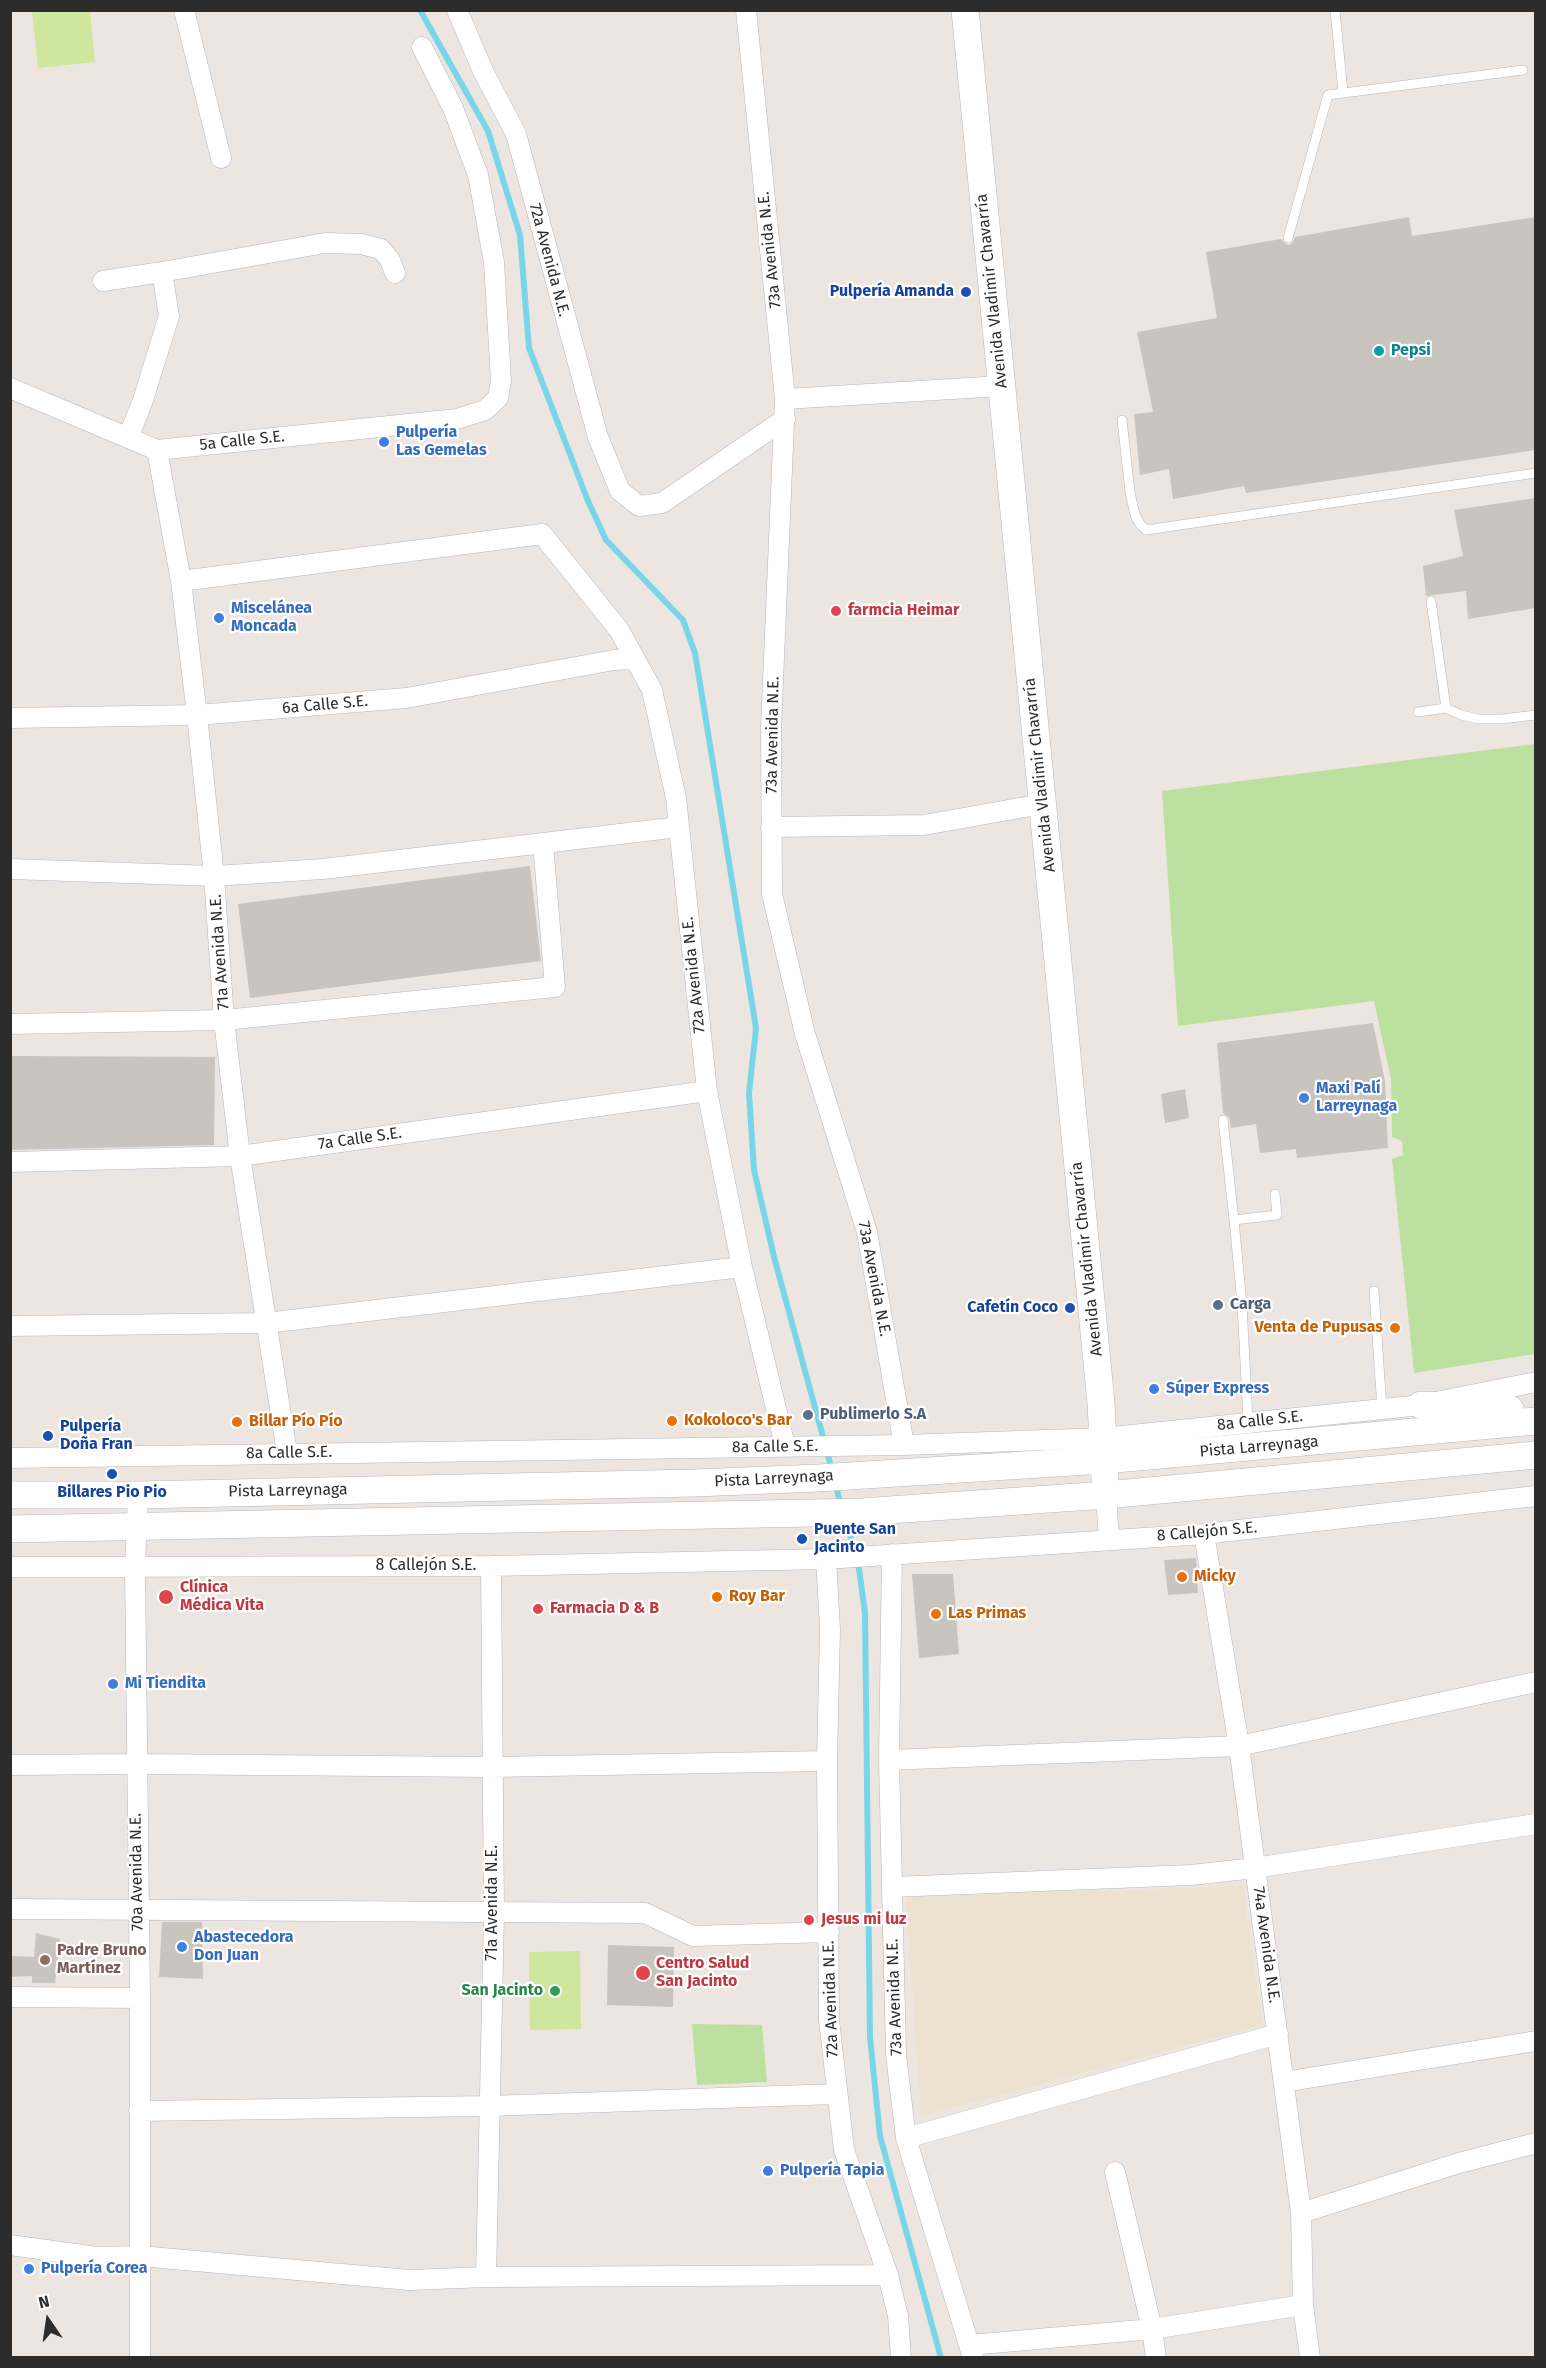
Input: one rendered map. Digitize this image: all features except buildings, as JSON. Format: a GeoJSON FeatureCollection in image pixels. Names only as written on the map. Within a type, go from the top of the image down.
{"type":"FeatureCollection","features":[{"type":"Feature","properties":{"kind":"main road","name":"Avenida Vladimir Chavarría"},"geometry":{"type":"LineString","coordinates":[[965,10],[1104,1449],[1106,1495]]}},
{"type":"Feature","properties":{"kind":"main road"},"geometry":{"type":"LineString","coordinates":[[1421,1405],[1536,1411]]}},
{"type":"Feature","properties":{"kind":"main road","name":"Pista Larreynaga"},"geometry":{"type":"LineString","coordinates":[[10,1495],[138,1495],[695,1483],[818,1478],[1104,1449],[1536,1421]]}},
{"type":"Feature","properties":{"kind":"main road","name":"Pista Larreynaga"},"geometry":{"type":"LineString","coordinates":[[10,1529],[861,1512],[1106,1495],[1536,1455]]}},
{"type":"Feature","properties":{"kind":"street"},"geometry":{"type":"LineString","coordinates":[[184,10],[221,158]]}},
{"type":"Feature","properties":{"kind":"street","name":"72a Avenida N.E."},"geometry":{"type":"LineString","coordinates":[[457,10],[483,71],[516,134],[598,437],[620,490],[639,506],[662,503],[785,419]]}},
{"type":"Feature","properties":{"kind":"street","name":"73a Avenida N.E."},"geometry":{"type":"LineString","coordinates":[[746,10],[785,399],[771,728],[772,894],[805,1034],[867,1232],[904,1445]]}},
{"type":"Feature","properties":{"kind":"street","name":"5a Calle S.E."},"geometry":{"type":"LineString","coordinates":[[10,388],[157,450],[457,419],[485,410],[498,398],[501,381],[494,262],[478,175],[453,108],[422,47]]}},
{"type":"Feature","properties":{"kind":"street"},"geometry":{"type":"LineString","coordinates":[[104,281],[325,243],[361,244],[381,249],[390,260],[396,273]]}},
{"type":"Feature","properties":{"kind":"street"},"geometry":{"type":"LineString","coordinates":[[128,438],[143,400],[169,316],[162,272]]}},
{"type":"Feature","properties":{"kind":"street"},"geometry":{"type":"LineString","coordinates":[[785,399],[1002,386]]}},
{"type":"Feature","properties":{"kind":"street","name":"71a Avenida N.E."},"geometry":{"type":"LineString","coordinates":[[157,450],[181,581],[197,715],[214,876],[224,1020],[240,1156],[287,1453]]}},
{"type":"Feature","properties":{"kind":"street","name":"72a Avenida N.E."},"geometry":{"type":"LineString","coordinates":[[181,581],[542,534],[619,630],[651,690],[676,798],[707,1091],[742,1267],[794,1446]]}},
{"type":"Feature","properties":{"kind":"street","name":"6a Calle S.E."},"geometry":{"type":"LineString","coordinates":[[10,718],[197,715],[406,699],[614,660],[635,659]]}},
{"type":"Feature","properties":{"kind":"street"},"geometry":{"type":"LineString","coordinates":[[771,827],[924,825],[1042,804]]}},
{"type":"Feature","properties":{"kind":"street"},"geometry":{"type":"LineString","coordinates":[[10,869],[214,876],[323,869],[679,827]]}},
{"type":"Feature","properties":{"kind":"street"},"geometry":{"type":"LineString","coordinates":[[10,1024],[224,1020],[555,987],[543,843]]}},
{"type":"Feature","properties":{"kind":"street","name":"7a Calle S.E."},"geometry":{"type":"LineString","coordinates":[[10,1162],[240,1156],[707,1091]]}},
{"type":"Feature","properties":{"kind":"street"},"geometry":{"type":"LineString","coordinates":[[10,1326],[266,1323],[742,1267]]}},
{"type":"Feature","properties":{"kind":"street","name":"8a Calle S.E."},"geometry":{"type":"LineString","coordinates":[[10,1458],[859,1444],[1104,1449],[1248,1422],[1421,1405],[1536,1382]]}},
{"type":"Feature","properties":{"kind":"street","name":"70a Avenida N.E."},"geometry":{"type":"LineString","coordinates":[[138,1495],[135,1567],[140,1998],[140,2358]]}},
{"type":"Feature","properties":{"kind":"street","name":"Avenida Vladimir Chavarría"},"geometry":{"type":"LineString","coordinates":[[1106,1495],[1109,1540]]}},
{"type":"Feature","properties":{"kind":"street","name":"8 Callejón S.E."},"geometry":{"type":"LineString","coordinates":[[10,1567],[491,1566],[838,1558],[1204,1534],[1536,1496]]}},
{"type":"Feature","properties":{"kind":"street","name":"74a Avenida N.E."},"geometry":{"type":"LineString","coordinates":[[1204,1534],[1239,1746],[1278,2034],[1301,2213],[1304,2305],[1310,2358]]}},
{"type":"Feature","properties":{"kind":"street","name":"73a Avenida N.E."},"geometry":{"type":"LineString","coordinates":[[884,1555],[896,2054],[906,2138],[971,2351]]}},
{"type":"Feature","properties":{"kind":"street","name":"72a Avenida N.E."},"geometry":{"type":"LineString","coordinates":[[838,1558],[830,1629],[827,1761],[829,2020],[844,2150],[888,2275],[898,2316],[901,2358]]}},
{"type":"Feature","properties":{"kind":"street","name":"71a Avenida N.E."},"geometry":{"type":"LineString","coordinates":[[486,2277],[494,1913],[491,1566]]}},
{"type":"Feature","properties":{"kind":"street"},"geometry":{"type":"LineString","coordinates":[[889,1760],[1239,1746],[1536,1682]]}},
{"type":"Feature","properties":{"kind":"street"},"geometry":{"type":"LineString","coordinates":[[10,1765],[491,1767],[827,1761]]}},
{"type":"Feature","properties":{"kind":"street"},"geometry":{"type":"LineString","coordinates":[[893,1887],[1191,1875],[1256,1868],[1536,1824]]}},
{"type":"Feature","properties":{"kind":"street"},"geometry":{"type":"LineString","coordinates":[[10,1909],[645,1913],[693,1936],[829,1932]]}},
{"type":"Feature","properties":{"kind":"street"},"geometry":{"type":"LineString","coordinates":[[10,1997],[140,1998]]}},
{"type":"Feature","properties":{"kind":"street"},"geometry":{"type":"LineString","coordinates":[[906,2138],[1278,2034]]}},
{"type":"Feature","properties":{"kind":"street"},"geometry":{"type":"LineString","coordinates":[[1284,2082],[1536,2041]]}},
{"type":"Feature","properties":{"kind":"street"},"geometry":{"type":"LineString","coordinates":[[139,2111],[489,2106],[836,2094]]}},
{"type":"Feature","properties":{"kind":"street"},"geometry":{"type":"LineString","coordinates":[[1301,2213],[1460,2163],[1536,2143]]}},
{"type":"Feature","properties":{"kind":"street"},"geometry":{"type":"LineString","coordinates":[[1115,2172],[1152,2329],[1156,2358]]}},
{"type":"Feature","properties":{"kind":"street"},"geometry":{"type":"LineString","coordinates":[[10,2245],[98,2257],[140,2256],[409,2280],[486,2277],[888,2275]]}},
{"type":"Feature","properties":{"kind":"street"},"geometry":{"type":"LineString","coordinates":[[971,2351],[1152,2329],[1304,2305]]}},
{"type":"Feature","properties":{"kind":"lane"},"geometry":{"type":"LineString","coordinates":[[1335,10],[1343,93]]}},
{"type":"Feature","properties":{"kind":"lane"},"geometry":{"type":"LineString","coordinates":[[1288,238],[1328,95],[1523,70]]}},
{"type":"Feature","properties":{"kind":"lane"},"geometry":{"type":"LineString","coordinates":[[1122,420],[1133,503],[1140,524],[1146,530],[1536,473]]}},
{"type":"Feature","properties":{"kind":"lane"},"geometry":{"type":"LineString","coordinates":[[1431,601],[1446,708]]}},
{"type":"Feature","properties":{"kind":"lane"},"geometry":{"type":"LineString","coordinates":[[1418,712],[1446,708],[1461,716],[1478,719],[1536,715]]}},
{"type":"Feature","properties":{"kind":"lane"},"geometry":{"type":"LineString","coordinates":[[1223,1120],[1240,1282],[1248,1422]]}},
{"type":"Feature","properties":{"kind":"lane"},"geometry":{"type":"LineString","coordinates":[[1234,1220],[1277,1215],[1275,1194]]}},
{"type":"Feature","properties":{"kind":"lane"},"geometry":{"type":"LineString","coordinates":[[1228,1283],[1240,1282]]}},
{"type":"Feature","properties":{"kind":"lane"},"geometry":{"type":"LineString","coordinates":[[1374,1291],[1382,1409]]}},
{"type":"Feature","properties":{"kind":"shaded area"},"geometry":{"type":"Polygon","coordinates":[[[1243,1886],[1262,2025],[921,2116],[906,1897],[1243,1886]]]}},
{"type":"Feature","properties":{"kind":"green space"},"geometry":{"type":"Polygon","coordinates":[[[32,11],[90,11],[95,62],[38,68],[32,11]]]}},
{"type":"Feature","properties":{"kind":"green space"},"geometry":{"type":"Polygon","coordinates":[[[1535,744],[1535,1354],[1414,1373],[1392,1159],[1403,1155],[1402,1141],[1392,1137],[1391,1079],[1374,1001],[1178,1026],[1162,791],[1535,744]]]}},
{"type":"Feature","properties":{"kind":"green space","name":"San Jacinto"},"geometry":{"type":"Polygon","coordinates":[[[580,1951],[581,2029],[530,2030],[529,1952],[580,1951]]]}},
{"type":"Feature","properties":{"kind":"green space"},"geometry":{"type":"Polygon","coordinates":[[[692,2024],[762,2025],[767,2082],[697,2085],[692,2024]]]}},
{"type":"Feature","properties":{"kind":"waterway"},"geometry":{"type":"LineString","coordinates":[[420,10],[488,131],[520,235],[529,348],[588,501],[606,540],[683,620],[695,653],[756,1028],[749,1093],[754,1170],[774,1257],[832,1470]]}},
{"type":"Feature","properties":{"kind":"waterway"},"geometry":{"type":"LineString","coordinates":[[835,1483],[841,1505]]}},
{"type":"Feature","properties":{"kind":"waterway"},"geometry":{"type":"LineString","coordinates":[[846,1520],[859,1569],[865,1613],[870,2037],[880,2136],[941,2358]]}},
{"type":"Feature","properties":{"kind":"place","name":"Pulpería Amanda"},"geometry":{"type":"Point","coordinates":[966,292]}},
{"type":"Feature","properties":{"kind":"place","name":"Pepsi"},"geometry":{"type":"Point","coordinates":[1379,351]}},
{"type":"Feature","properties":{"kind":"place","name":"Pulpería Las Gemelas"},"geometry":{"type":"Point","coordinates":[384,442]}},
{"type":"Feature","properties":{"kind":"place","name":"farmcia Heimar"},"geometry":{"type":"Point","coordinates":[836,611]}},
{"type":"Feature","properties":{"kind":"place","name":"Miscelánea Moncada"},"geometry":{"type":"Point","coordinates":[219,618]}},
{"type":"Feature","properties":{"kind":"place","name":"Maxi Palí Larreynaga"},"geometry":{"type":"Point","coordinates":[1304,1098]}},
{"type":"Feature","properties":{"kind":"place","name":"Carga"},"geometry":{"type":"Point","coordinates":[1218,1305]}},
{"type":"Feature","properties":{"kind":"place","name":"Cafetín Coco"},"geometry":{"type":"Point","coordinates":[1070,1308]}},
{"type":"Feature","properties":{"kind":"place","name":"Venta de Pupusas"},"geometry":{"type":"Point","coordinates":[1395,1328]}},
{"type":"Feature","properties":{"kind":"place","name":"Súper Express"},"geometry":{"type":"Point","coordinates":[1154,1389]}},
{"type":"Feature","properties":{"kind":"place","name":"Publimerlo S.A"},"geometry":{"type":"Point","coordinates":[808,1415]}},
{"type":"Feature","properties":{"kind":"place","name":"Kokoloco's Bar"},"geometry":{"type":"Point","coordinates":[672,1421]}},
{"type":"Feature","properties":{"kind":"place","name":"Billar Pío Pío"},"geometry":{"type":"Point","coordinates":[237,1422]}},
{"type":"Feature","properties":{"kind":"place","name":"Pulpería Doña Fran"},"geometry":{"type":"Point","coordinates":[48,1436]}},
{"type":"Feature","properties":{"kind":"place","name":"Billares Pio Pio"},"geometry":{"type":"Point","coordinates":[112,1474]}},
{"type":"Feature","properties":{"kind":"place","name":"Puente San Jacinto"},"geometry":{"type":"Point","coordinates":[802,1539]}},
{"type":"Feature","properties":{"kind":"place","name":"Micky"},"geometry":{"type":"Point","coordinates":[1182,1577]}},
{"type":"Feature","properties":{"kind":"place","name":"Clínica Médica Vita"},"geometry":{"type":"Point","coordinates":[166,1597]}},
{"type":"Feature","properties":{"kind":"place","name":"Roy Bar"},"geometry":{"type":"Point","coordinates":[717,1597]}},
{"type":"Feature","properties":{"kind":"place","name":"Farmacia D & B"},"geometry":{"type":"Point","coordinates":[538,1609]}},
{"type":"Feature","properties":{"kind":"place","name":"Las Primas"},"geometry":{"type":"Point","coordinates":[936,1614]}},
{"type":"Feature","properties":{"kind":"place","name":"Mi Tiendita"},"geometry":{"type":"Point","coordinates":[113,1684]}},
{"type":"Feature","properties":{"kind":"place","name":"Jesus mi luz"},"geometry":{"type":"Point","coordinates":[809,1920]}},
{"type":"Feature","properties":{"kind":"place","name":"Abastecedora Don Juan"},"geometry":{"type":"Point","coordinates":[182,1947]}},
{"type":"Feature","properties":{"kind":"place","name":"Padre Bruno Martínez"},"geometry":{"type":"Point","coordinates":[45,1960]}},
{"type":"Feature","properties":{"kind":"place","name":"Centro Salud San Jacinto"},"geometry":{"type":"Point","coordinates":[643,1973]}},
{"type":"Feature","properties":{"kind":"place","name":"San Jacinto"},"geometry":{"type":"Point","coordinates":[555,1991]}},
{"type":"Feature","properties":{"kind":"place","name":"Pulpería Tapia"},"geometry":{"type":"Point","coordinates":[768,2171]}},
{"type":"Feature","properties":{"kind":"place","name":"Pulpería Corea"},"geometry":{"type":"Point","coordinates":[29,2269]}}]}
